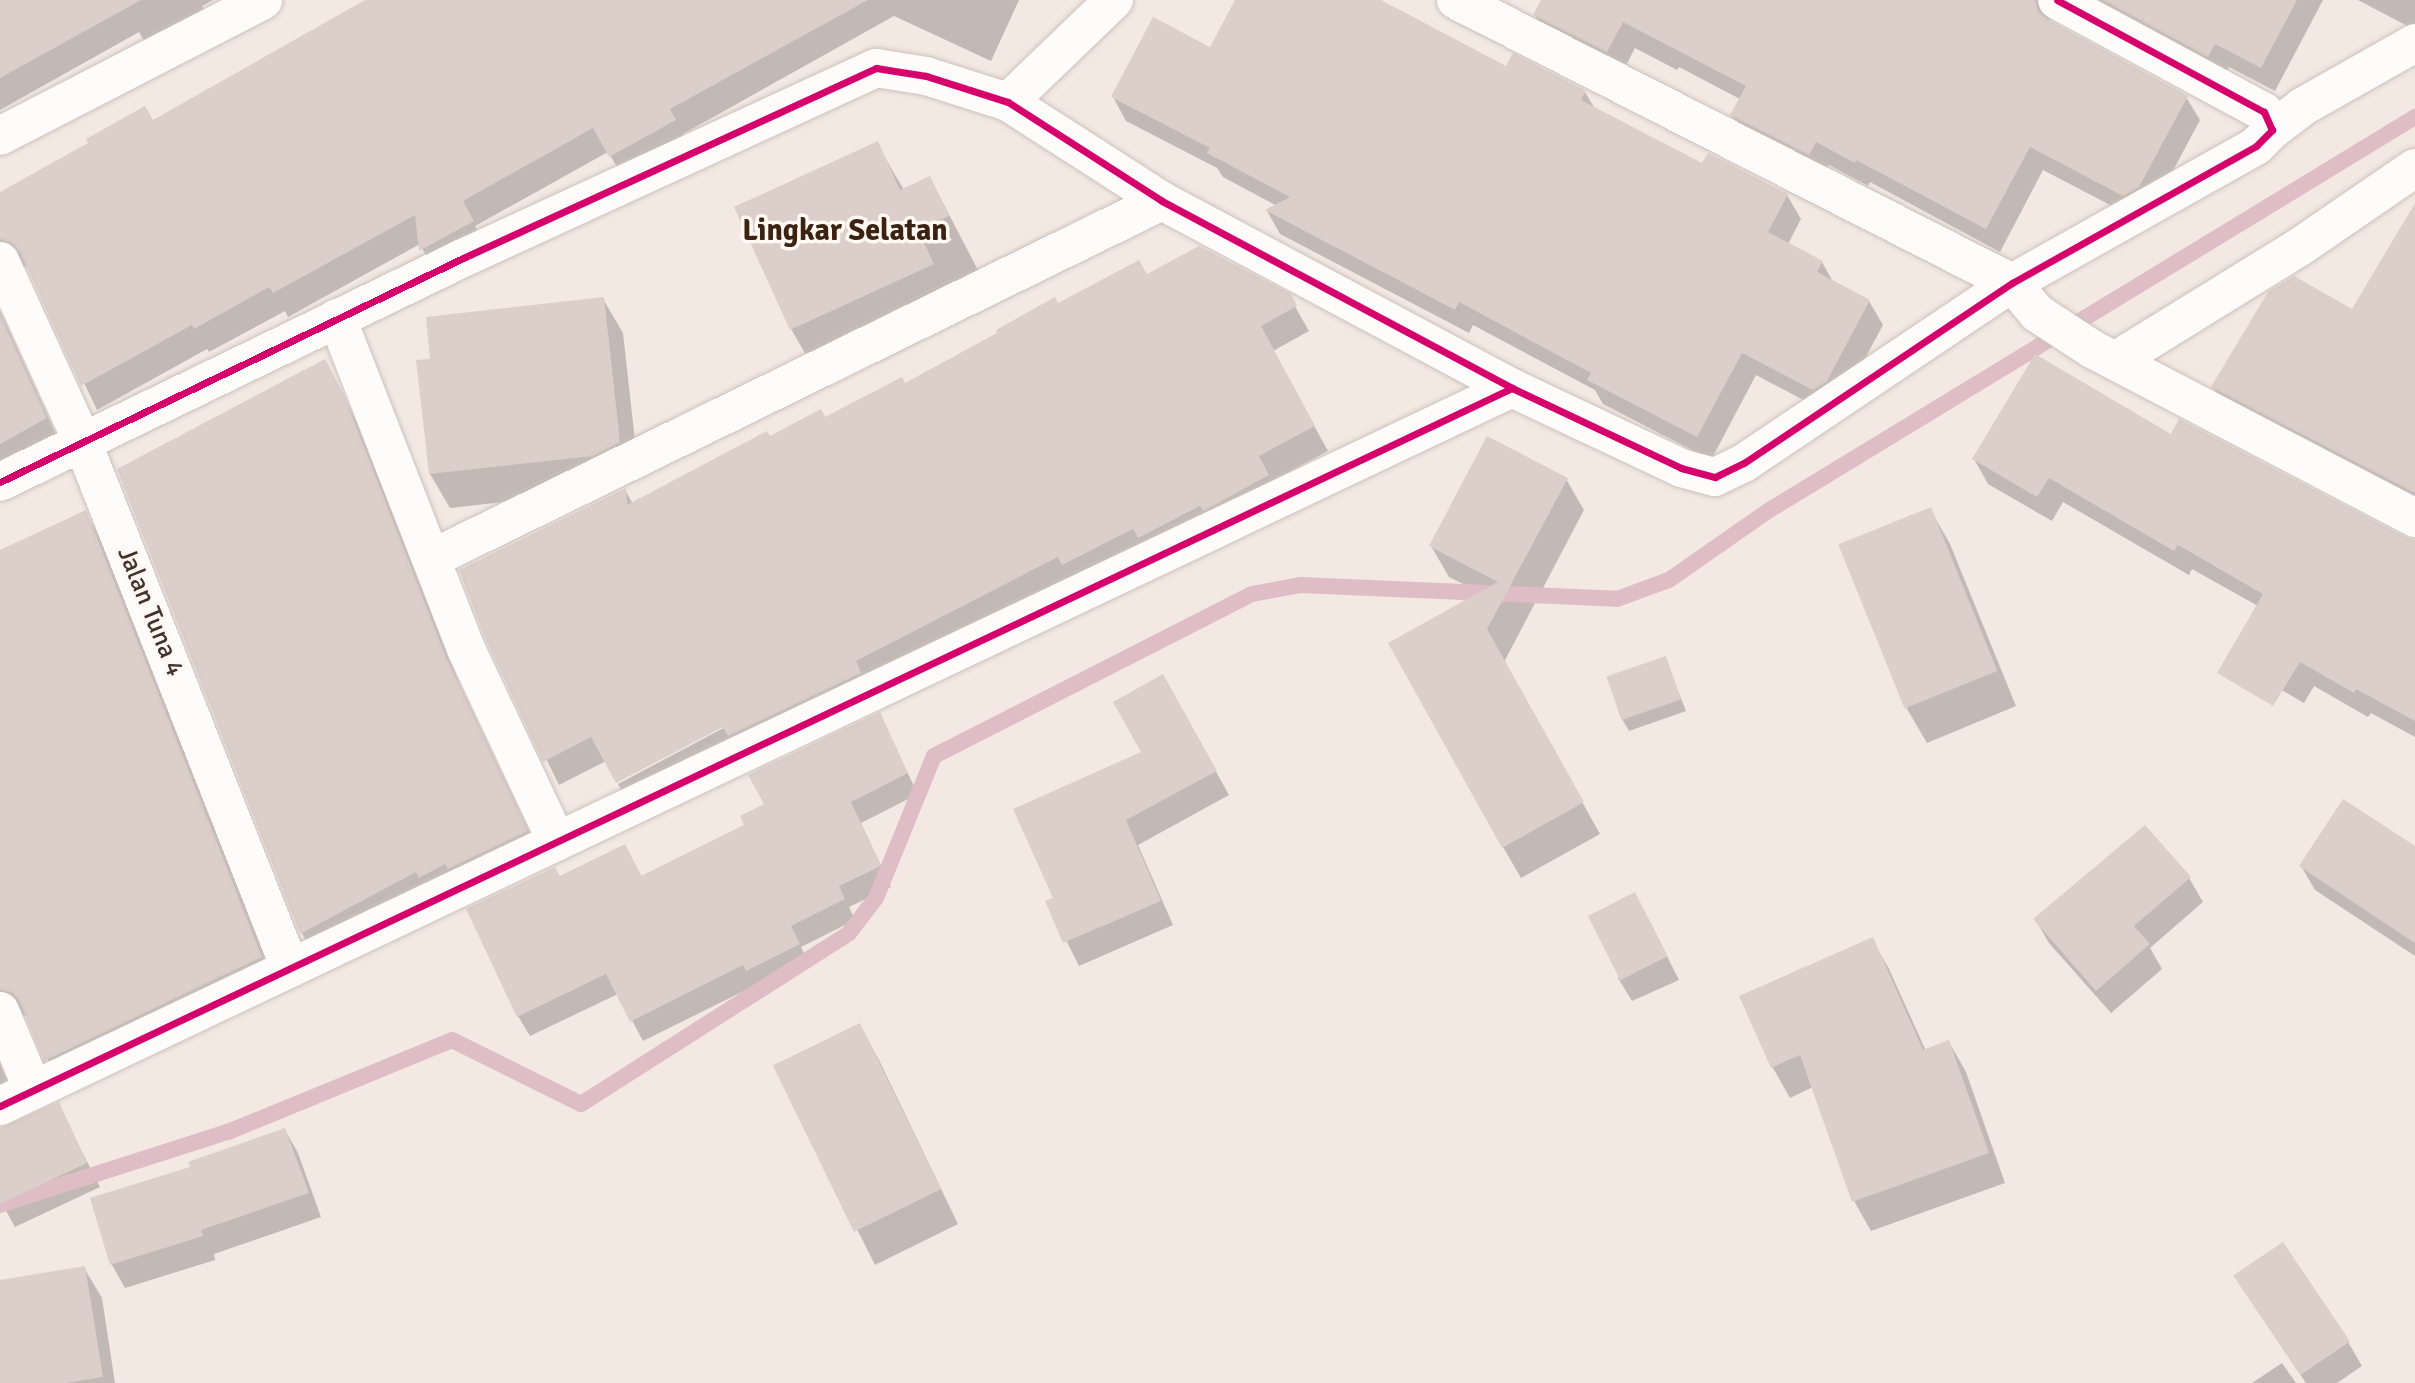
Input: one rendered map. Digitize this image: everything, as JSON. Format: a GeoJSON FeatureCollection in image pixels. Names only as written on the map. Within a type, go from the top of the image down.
{"type":"FeatureCollection","features":[{"type":"Feature","properties":{"kind":"street"},"geometry":{"type":"LineString","coordinates":[[0,136],[263,0]]}},
{"type":"Feature","properties":{"kind":"street"},"geometry":{"type":"LineString","coordinates":[[1008,102],[1114,0]]}},
{"type":"Feature","properties":{"kind":"street"},"geometry":{"type":"LineString","coordinates":[[1456,0],[2012,283],[2038,313],[2104,355],[2415,518]]}},
{"type":"Feature","properties":{"kind":"street"},"geometry":{"type":"LineString","coordinates":[[2057,0],[2264,112],[2272,130]]}},
{"type":"Feature","properties":{"kind":"street"},"geometry":{"type":"LineString","coordinates":[[0,482],[337,318],[876,68],[926,76],[1008,102],[1162,201],[1513,388],[1681,468],[1715,477],[1744,463],[2012,283],[2256,146],[2302,107],[2415,43]]}},
{"type":"Feature","properties":{"kind":"street"},"geometry":{"type":"LineString","coordinates":[[2104,355],[2301,246],[2413,171]]}},
{"type":"Feature","properties":{"kind":"street"},"geometry":{"type":"LineString","coordinates":[[431,559],[1162,201]]}},
{"type":"Feature","properties":{"kind":"street","name":"Jalan Tuna 4"},"geometry":{"type":"LineString","coordinates":[[0,261],[82,441],[290,968]]}},
{"type":"Feature","properties":{"kind":"street"},"geometry":{"type":"LineString","coordinates":[[337,318],[466,649],[557,842]]}},
{"type":"Feature","properties":{"kind":"street"},"geometry":{"type":"LineString","coordinates":[[0,1012],[17,1098],[1513,388]]}},
{"type":"Feature","properties":{"kind":"building"},"geometry":{"type":"Polygon","coordinates":[[[0,0],[141,0],[0,78],[0,0]]]}},
{"type":"Feature","properties":{"kind":"building"},"geometry":{"type":"Polygon","coordinates":[[[365,0],[868,0],[670,109],[676,120],[609,157],[593,128],[463,201],[474,221],[419,251],[415,215],[273,293],[269,287],[194,329],[192,325],[81,386],[20,252],[12,243],[0,239],[0,192],[88,143],[86,139],[145,106],[153,120],[365,0]]]}},
{"type":"Feature","properties":{"kind":"building"},"geometry":{"type":"Polygon","coordinates":[[[1235,0],[1381,0],[1506,66],[1513,53],[1586,91],[1581,100],[1702,163],[1708,153],[1788,194],[1768,232],[1823,261],[1817,272],[1870,300],[1827,381],[1813,390],[1742,353],[1697,437],[1587,380],[1591,373],[1459,302],[1455,310],[1265,210],[1290,197],[1207,153],[1210,148],[1111,97],[1153,17],[1210,47],[1235,0]]]}},
{"type":"Feature","properties":{"kind":"building"},"geometry":{"type":"Polygon","coordinates":[[[1541,0],[2035,0],[2038,11],[2047,19],[2188,96],[2139,187],[2123,196],[2030,147],[1986,229],[1856,160],[1855,163],[1816,142],[1809,155],[1730,115],[1746,86],[1623,22],[1607,52],[1533,15],[1541,0]]]}},
{"type":"Feature","properties":{"kind":"building"},"geometry":{"type":"Polygon","coordinates":[[[2103,0],[2297,0],[2261,68],[2215,44],[2208,57],[2103,0]]]}},
{"type":"Feature","properties":{"kind":"building"},"geometry":{"type":"Polygon","coordinates":[[[878,141],[900,190],[930,176],[949,216],[918,230],[934,264],[790,330],[734,207],[878,141]]]}},
{"type":"Feature","properties":{"kind":"building"},"geometry":{"type":"Polygon","coordinates":[[[2415,203],[2415,493],[2211,387],[2268,292],[2294,276],[2352,309],[2415,203]]]}},
{"type":"Feature","properties":{"kind":"building"},"geometry":{"type":"Polygon","coordinates":[[[1199,246],[1291,294],[1297,306],[1261,326],[1315,426],[1259,456],[1269,475],[1203,511],[1200,506],[1138,538],[1133,529],[1062,565],[1058,557],[856,661],[861,673],[728,736],[723,727],[616,783],[591,737],[543,762],[486,640],[459,570],[626,488],[627,505],[767,431],[770,436],[821,409],[825,417],[902,377],[905,383],[997,333],[996,330],[1055,297],[1058,303],[1139,260],[1147,274],[1199,246]]]}},
{"type":"Feature","properties":{"kind":"building"},"geometry":{"type":"Polygon","coordinates":[[[604,297],[620,442],[593,456],[429,474],[416,360],[430,359],[426,317],[604,297]]]}},
{"type":"Feature","properties":{"kind":"building"},"geometry":{"type":"Polygon","coordinates":[[[0,314],[47,418],[0,444],[0,314]]]}},
{"type":"Feature","properties":{"kind":"building"},"geometry":{"type":"Polygon","coordinates":[[[2035,354],[2171,434],[2179,419],[2415,540],[2415,721],[2356,689],[2354,693],[2300,662],[2273,706],[2217,673],[2263,594],[2178,545],[2174,551],[2049,478],[2037,497],[1972,459],[2035,354]]]}},
{"type":"Feature","properties":{"kind":"building"},"geometry":{"type":"Polygon","coordinates":[[[325,359],[344,395],[446,657],[528,831],[448,869],[445,864],[419,878],[416,872],[300,934],[117,469],[325,359]]]}},
{"type":"Feature","properties":{"kind":"building"},"geometry":{"type":"Polygon","coordinates":[[[1487,436],[1568,478],[1487,629],[1584,802],[1502,848],[1388,643],[1498,582],[1429,546],[1487,436]]]}},
{"type":"Feature","properties":{"kind":"building"},"geometry":{"type":"Polygon","coordinates":[[[1931,507],[1997,671],[1905,709],[1838,544],[1931,507]]]}},
{"type":"Feature","properties":{"kind":"building"},"geometry":{"type":"Polygon","coordinates":[[[86,510],[262,957],[44,1061],[20,1002],[13,993],[0,990],[0,550],[86,510]]]}},
{"type":"Feature","properties":{"kind":"building"},"geometry":{"type":"Polygon","coordinates":[[[1666,656],[1681,699],[1621,720],[1606,677],[1666,656]]]}},
{"type":"Feature","properties":{"kind":"building"},"geometry":{"type":"Polygon","coordinates":[[[1163,674],[1217,771],[1126,820],[1161,901],[1063,943],[1045,901],[1053,898],[1013,809],[1141,752],[1113,702],[1163,674]]]}},
{"type":"Feature","properties":{"kind":"building"},"geometry":{"type":"Polygon","coordinates":[[[880,712],[908,773],[851,802],[881,866],[839,886],[845,899],[791,926],[800,944],[746,971],[743,965],[630,1022],[606,974],[517,1017],[466,909],[555,867],[560,876],[625,844],[641,876],[744,825],[740,816],[764,804],[748,775],[880,712]]]}},
{"type":"Feature","properties":{"kind":"building"},"geometry":{"type":"Polygon","coordinates":[[[2343,799],[2415,846],[2415,943],[2299,866],[2343,799]]]}},
{"type":"Feature","properties":{"kind":"building"},"geometry":{"type":"Polygon","coordinates":[[[2145,825],[2191,877],[2134,926],[2150,944],[2096,991],[2033,919],[2145,825]]]}},
{"type":"Feature","properties":{"kind":"building"},"geometry":{"type":"Polygon","coordinates":[[[1635,892],[1668,956],[1620,980],[1588,916],[1635,892]]]}},
{"type":"Feature","properties":{"kind":"building"},"geometry":{"type":"Polygon","coordinates":[[[1873,937],[1923,1050],[1949,1040],[1989,1153],[1852,1202],[1800,1055],[1771,1068],[1739,996],[1873,937]]]}},
{"type":"Feature","properties":{"kind":"building"},"geometry":{"type":"Polygon","coordinates":[[[860,1023],[941,1189],[854,1232],[773,1066],[860,1023]]]}},
{"type":"Feature","properties":{"kind":"building"},"geometry":{"type":"Polygon","coordinates":[[[59,1102],[87,1163],[0,1204],[0,1128],[59,1102]]]}},
{"type":"Feature","properties":{"kind":"building"},"geometry":{"type":"Polygon","coordinates":[[[285,1128],[309,1193],[201,1230],[203,1236],[110,1265],[90,1198],[190,1167],[188,1162],[285,1128]]]}},
{"type":"Feature","properties":{"kind":"building"},"geometry":{"type":"Polygon","coordinates":[[[2283,1242],[2350,1341],[2300,1375],[2233,1276],[2283,1242]]]}},
{"type":"Feature","properties":{"kind":"building"},"geometry":{"type":"Polygon","coordinates":[[[85,1266],[103,1377],[66,1383],[0,1383],[0,1280],[85,1266]]]}},
{"type":"Feature","properties":{"kind":"waterway"},"geometry":{"type":"LineString","coordinates":[[0,1205],[228,1132],[452,1040],[581,1104],[849,933],[876,898],[934,756],[1252,594],[1301,585],[1617,599],[1669,580],[1768,511],[2415,117]]}},
{"type":"Feature","properties":{"kind":"cycle path"},"geometry":{"type":"LineString","coordinates":[[0,482],[463,258],[876,68],[926,76],[1008,102],[1162,201],[1512,388],[1681,468],[1715,477],[1744,463],[2012,283],[2256,146],[2272,130],[2264,112],[2057,0]]}},
{"type":"Feature","properties":{"kind":"cycle path"},"geometry":{"type":"LineString","coordinates":[[0,1106],[1512,388]]}},
{"type":"Feature","properties":{"kind":"district","name":"Lingkar Selatan"},"geometry":{"type":"Point","coordinates":[845,231]}}]}
